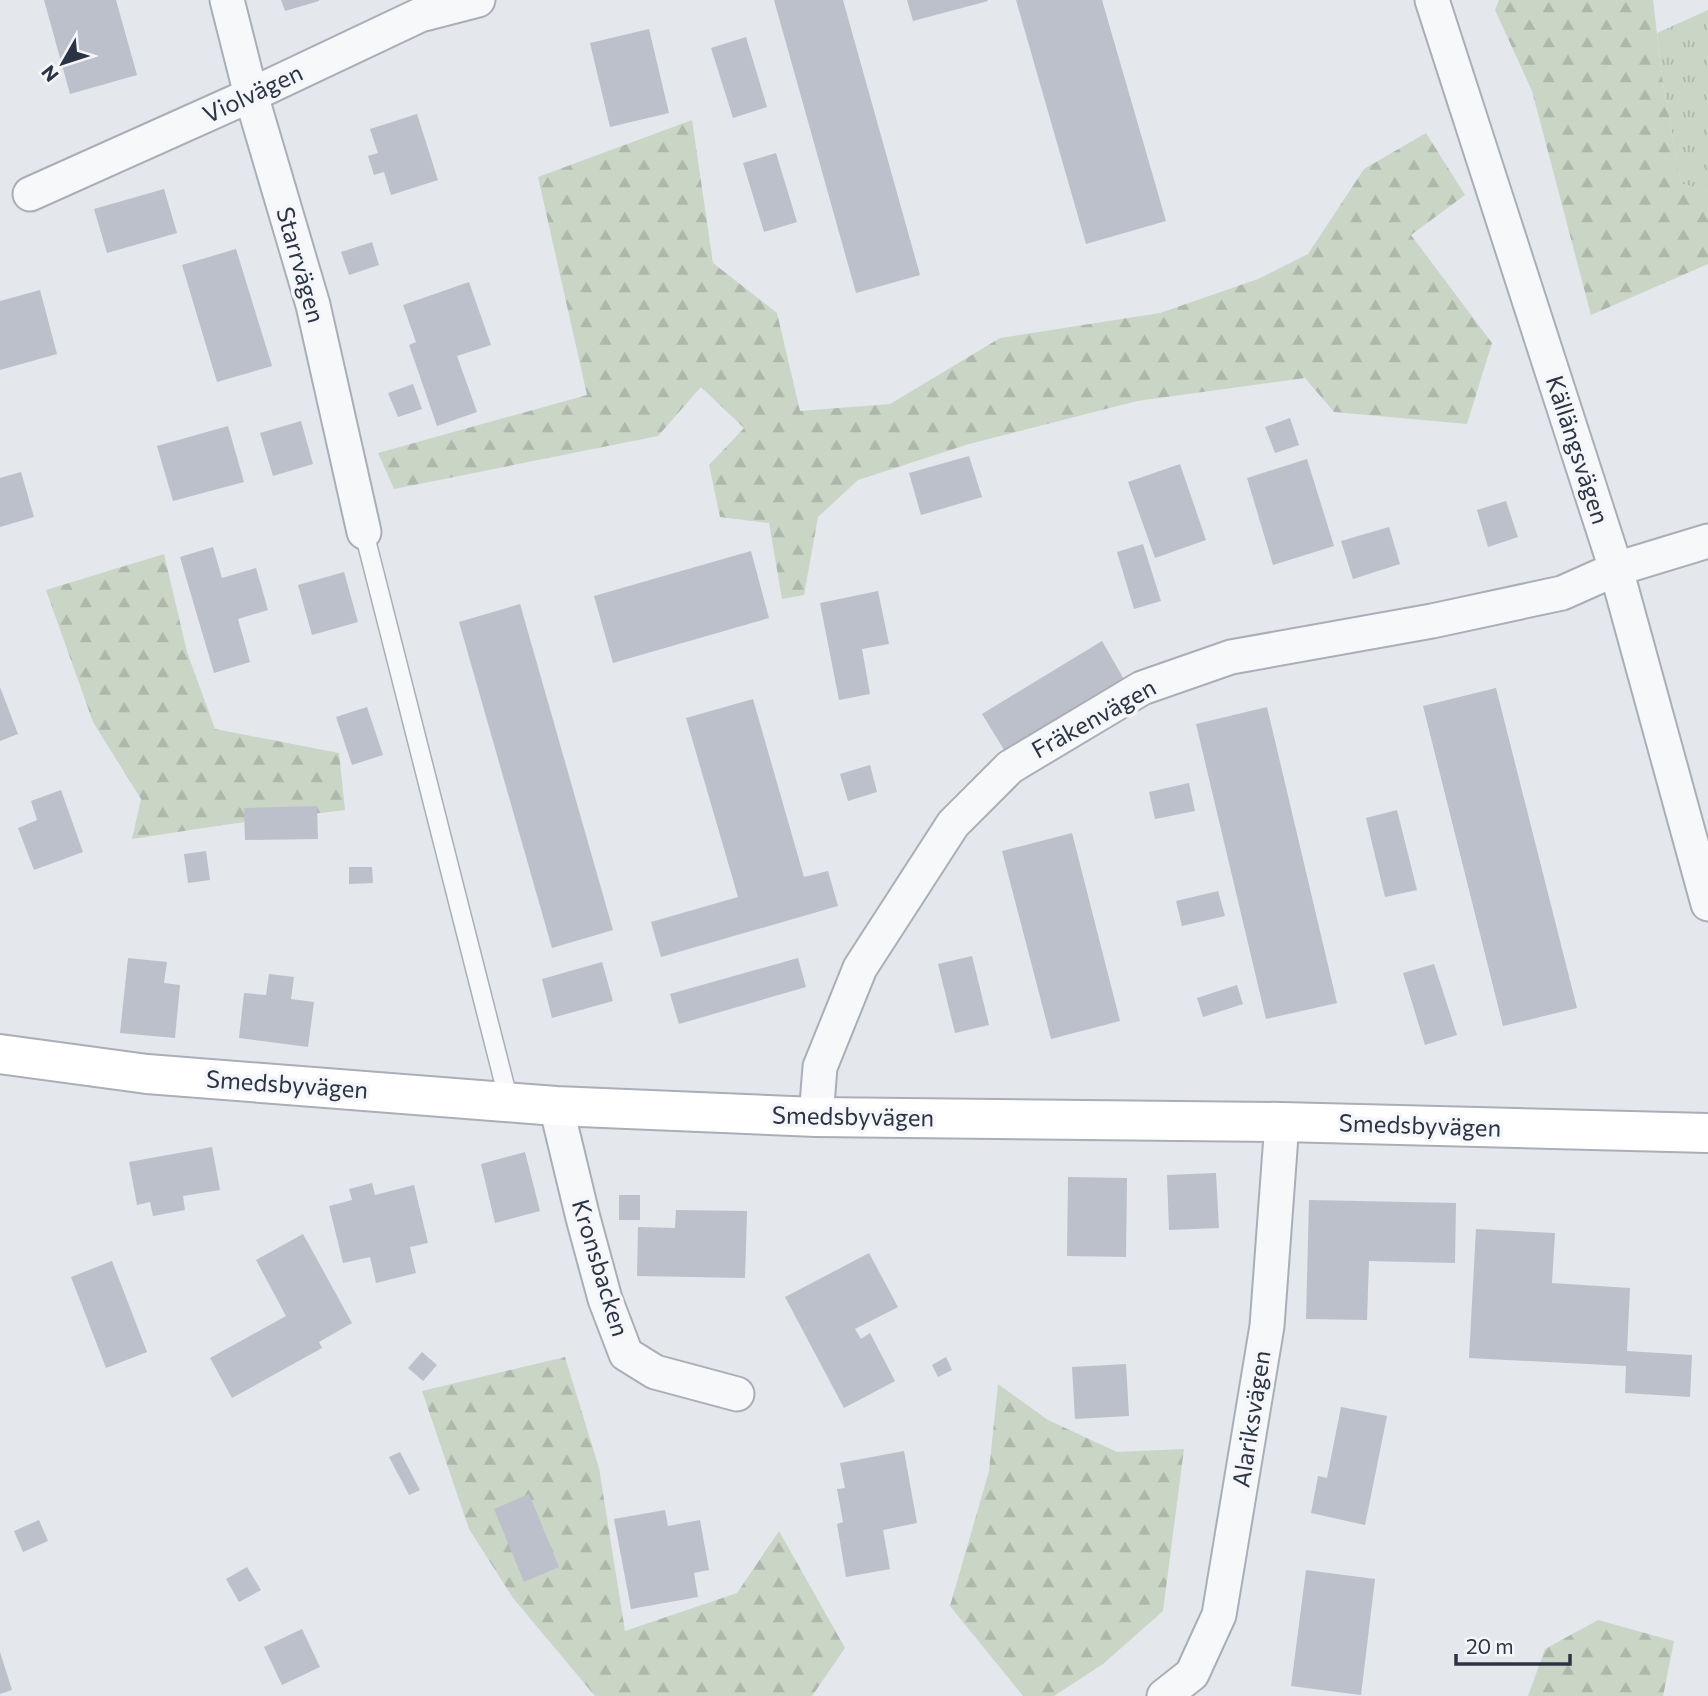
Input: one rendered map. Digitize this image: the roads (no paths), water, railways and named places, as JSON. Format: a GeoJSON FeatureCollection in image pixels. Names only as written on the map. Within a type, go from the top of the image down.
{"type":"FeatureCollection","features":[{"type":"Feature","properties":{"kind":"main road","name":"Smedsbyvägen"},"geometry":{"type":"LineString","coordinates":[[0,1054],[147,1074],[556,1106],[816,1117],[1282,1122],[1708,1133]]}},
{"type":"Feature","properties":{"kind":"street","name":"Starrvägen"},"geometry":{"type":"LineString","coordinates":[[227,0],[251,95],[313,305],[364,532]]}},
{"type":"Feature","properties":{"kind":"street","name":"Violvägen"},"geometry":{"type":"LineString","coordinates":[[30,194],[251,95],[420,15],[478,0]]}},
{"type":"Feature","properties":{"kind":"street","name":"Källängsvägen"},"geometry":{"type":"LineString","coordinates":[[1432,0],[1616,569],[1708,904]]}},
{"type":"Feature","properties":{"kind":"street","name":"Fräkenvägen"},"geometry":{"type":"LineString","coordinates":[[816,1117],[820,1066],[860,968],[953,824],[1010,767],[1142,688],[1231,657],[1432,621],[1562,593],[1616,569],[1708,541]]}},
{"type":"Feature","properties":{"kind":"street","name":"Kronsbacken"},"geometry":{"type":"LineString","coordinates":[[556,1106],[605,1299],[626,1354],[655,1372],[737,1394]]}},
{"type":"Feature","properties":{"kind":"street","name":"Alariksvägen"},"geometry":{"type":"LineString","coordinates":[[1164,1696],[1192,1674],[1219,1615],[1267,1326],[1282,1122]]}},
{"type":"Feature","properties":{"kind":"lane"},"geometry":{"type":"LineString","coordinates":[[364,532],[509,1102]]}}]}
